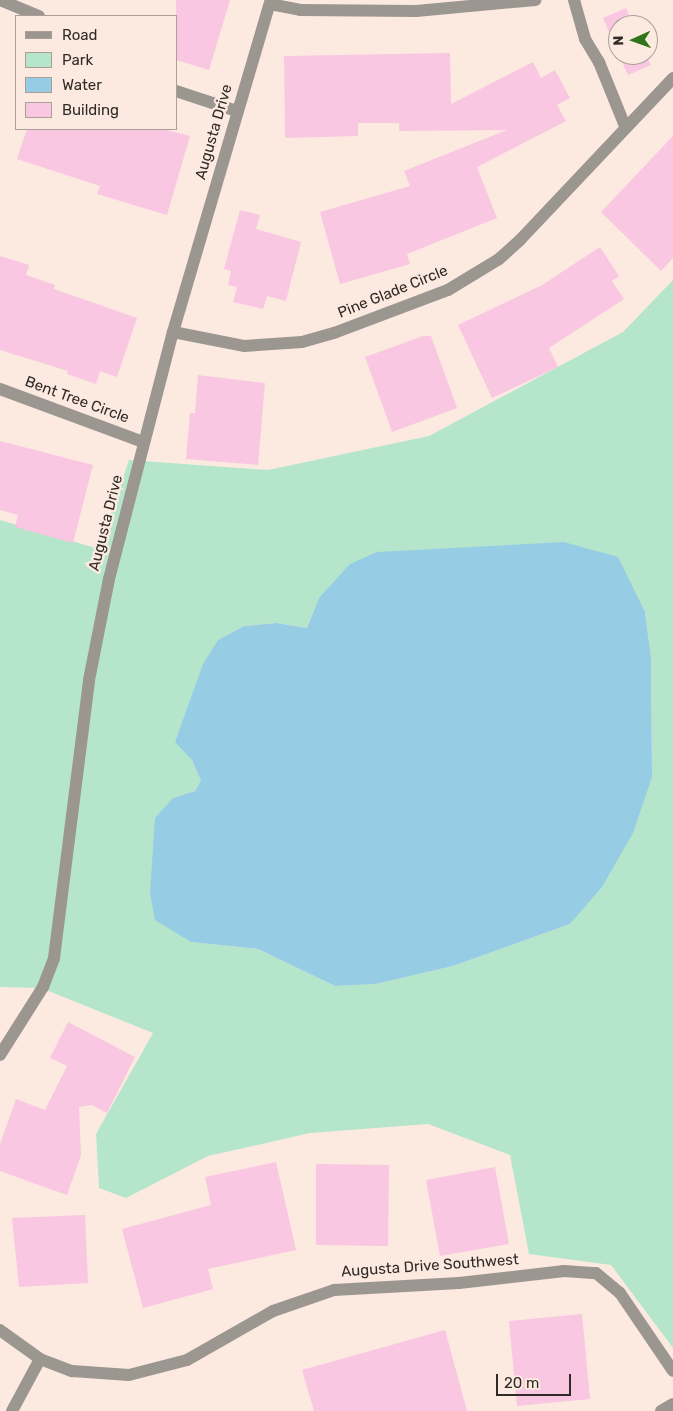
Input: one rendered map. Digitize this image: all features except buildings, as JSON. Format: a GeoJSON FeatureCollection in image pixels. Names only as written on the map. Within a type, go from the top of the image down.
{"type":"FeatureCollection","features":[{"type":"Feature","properties":{"kind":"street"},"geometry":{"type":"LineString","coordinates":[[0,0],[37,15]]}},
{"type":"Feature","properties":{"kind":"street"},"geometry":{"type":"LineString","coordinates":[[271,2],[300,10],[416,11],[535,0]]}},
{"type":"Feature","properties":{"kind":"street"},"geometry":{"type":"LineString","coordinates":[[574,0],[585,39],[603,71],[624,126]]}},
{"type":"Feature","properties":{"kind":"street","name":"Augusta Drive"},"geometry":{"type":"LineString","coordinates":[[0,1055],[43,987],[54,958],[89,680],[109,579],[173,332],[237,111],[271,2]]}},
{"type":"Feature","properties":{"kind":"street","name":"Pine Glade Circle"},"geometry":{"type":"LineString","coordinates":[[173,332],[244,346],[302,342],[334,333],[448,290],[475,276],[506,253],[624,126],[673,78]]}},
{"type":"Feature","properties":{"kind":"street"},"geometry":{"type":"LineString","coordinates":[[178,92],[237,111]]}},
{"type":"Feature","properties":{"kind":"street","name":"Bent Tree Circle"},"geometry":{"type":"LineString","coordinates":[[0,389],[143,442]]}},
{"type":"Feature","properties":{"kind":"street","name":"Augusta Drive Southwest"},"geometry":{"type":"LineString","coordinates":[[40,1359],[72,1371],[129,1375],[158,1370],[186,1360],[273,1311],[334,1290],[459,1283],[564,1271],[596,1273],[620,1293],[673,1372]]}},
{"type":"Feature","properties":{"kind":"street"},"geometry":{"type":"LineString","coordinates":[[0,1330],[40,1359],[12,1411]]}},
{"type":"Feature","properties":{"kind":"street"},"geometry":{"type":"LineString","coordinates":[[661,1411],[673,1404]]}},
{"type":"Feature","properties":{"kind":"green space"},"geometry":{"type":"Polygon","coordinates":[[[673,280],[673,1348],[611,1265],[529,1254],[510,1155],[428,1124],[310,1133],[208,1156],[126,1198],[99,1188],[96,1134],[153,1033],[41,988],[0,987],[0,520],[99,549],[129,460],[268,470],[429,436],[623,332],[673,280]],[[319,598],[307,628],[276,623],[244,626],[218,640],[192,760],[201,781],[195,791],[173,798],[191,942],[258,949],[335,986],[376,984],[453,966],[570,924],[652,776],[651,658],[645,612],[319,598]]]}},
{"type":"Feature","properties":{"kind":"water"},"geometry":{"type":"Polygon","coordinates":[[[564,542],[618,557],[645,612],[651,658],[652,777],[633,833],[602,887],[570,924],[453,966],[376,984],[335,986],[258,949],[191,942],[155,920],[150,893],[155,818],[173,798],[195,791],[201,781],[192,760],[175,742],[203,664],[218,640],[244,626],[276,623],[307,628],[319,598],[350,564],[377,552],[564,542]]]}}]}
